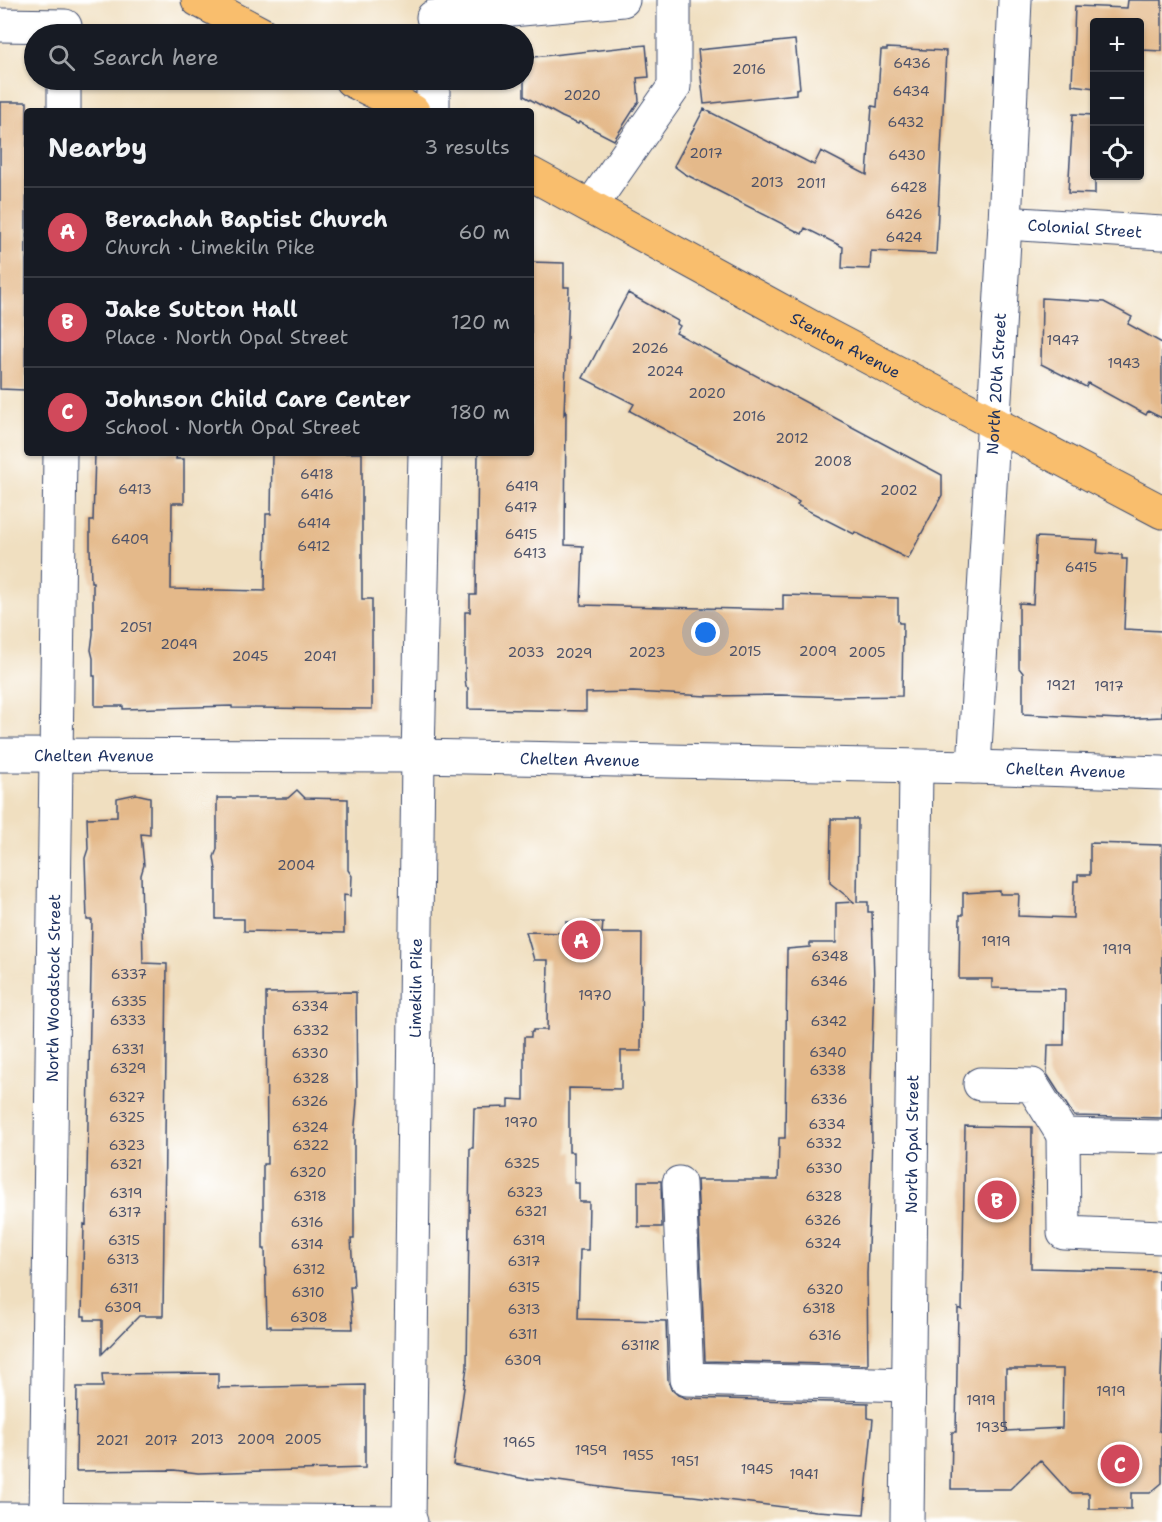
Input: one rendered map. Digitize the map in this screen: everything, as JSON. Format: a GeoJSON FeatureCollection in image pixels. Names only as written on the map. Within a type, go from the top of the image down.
{"type":"FeatureCollection","features":[{"type":"Feature","properties":{"kind":"main road"},"geometry":{"type":"LineString","coordinates":[[198,0],[243,24]]}},
{"type":"Feature","properties":{"kind":"main road"},"geometry":{"type":"LineString","coordinates":[[371,90],[406,108]]}},
{"type":"Feature","properties":{"kind":"main road","name":"Stenton Avenue"},"geometry":{"type":"LineString","coordinates":[[534,176],[815,329],[1162,512]]}},
{"type":"Feature","properties":{"kind":"street"},"geometry":{"type":"LineString","coordinates":[[433,17],[623,0]]}},
{"type":"Feature","properties":{"kind":"street"},"geometry":{"type":"LineString","coordinates":[[591,206],[674,87],[674,0]]}},
{"type":"Feature","properties":{"kind":"street","name":"North 20th Street"},"geometry":{"type":"LineString","coordinates":[[974,767],[1016,0]]}},
{"type":"Feature","properties":{"kind":"street"},"geometry":{"type":"LineString","coordinates":[[0,25],[65,20]]}},
{"type":"Feature","properties":{"kind":"street"},"geometry":{"type":"LineString","coordinates":[[64,90],[64,108]]}},
{"type":"Feature","properties":{"kind":"street"},"geometry":{"type":"LineString","coordinates":[[433,90],[433,108]]}},
{"type":"Feature","properties":{"kind":"street","name":"Colonial Street"},"geometry":{"type":"LineString","coordinates":[[1005,223],[1162,233]]}},
{"type":"Feature","properties":{"kind":"street","name":"North Woodstock Street"},"geometry":{"type":"LineString","coordinates":[[46,1520],[60,456]]}},
{"type":"Feature","properties":{"kind":"street","name":"Limekiln Pike"},"geometry":{"type":"LineString","coordinates":[[410,1522],[418,756],[425,456]]}},
{"type":"Feature","properties":{"kind":"street","name":"Chelten Avenue"},"geometry":{"type":"LineString","coordinates":[[0,755],[418,756],[1162,773]]}},
{"type":"Feature","properties":{"kind":"street","name":"North Opal Street"},"geometry":{"type":"LineString","coordinates":[[907,1522],[916,767]]}},
{"type":"Feature","properties":{"kind":"street"},"geometry":{"type":"LineString","coordinates":[[980,1084],[1032,1085],[1064,1135],[1064,1233],[1162,1237]]}},
{"type":"Feature","properties":{"kind":"street"},"geometry":{"type":"LineString","coordinates":[[1064,1135],[1162,1137]]}},
{"type":"Feature","properties":{"kind":"street"},"geometry":{"type":"LineString","coordinates":[[679,1183],[687,1380],[909,1385]]}},
{"type":"Feature","properties":{"kind":"street"},"geometry":{"type":"LineString","coordinates":[[0,1519],[410,1522]]}},
{"type":"Feature","properties":{"kind":"building"},"geometry":{"type":"Polygon","coordinates":[[[1128,0],[1162,0],[1162,51],[1144,50],[1144,18],[1090,18],[1090,87],[1072,85],[1075,6],[1127,8],[1128,0]]]}},
{"type":"Feature","properties":{"kind":"building"},"geometry":{"type":"Polygon","coordinates":[[[795,40],[800,88],[796,89],[796,94],[704,104],[698,50],[795,40]]]}},
{"type":"Feature","properties":{"kind":"building"},"geometry":{"type":"Polygon","coordinates":[[[646,45],[649,77],[637,78],[639,101],[614,140],[579,122],[578,124],[562,117],[524,96],[524,90],[534,90],[534,57],[646,45]]]}},
{"type":"Feature","properties":{"kind":"building"},"geometry":{"type":"Polygon","coordinates":[[[887,48],[946,51],[936,254],[871,251],[870,269],[842,268],[843,247],[805,228],[802,234],[685,174],[674,166],[704,109],[814,165],[821,151],[867,175],[872,106],[877,107],[881,50],[887,50],[887,48]]]}},
{"type":"Feature","properties":{"kind":"building"},"geometry":{"type":"Polygon","coordinates":[[[0,102],[27,102],[27,108],[24,108],[24,390],[0,389],[0,102]]]}},
{"type":"Feature","properties":{"kind":"building"},"geometry":{"type":"Polygon","coordinates":[[[1073,114],[1090,115],[1090,180],[1095,180],[1095,194],[1068,193],[1073,114]]]}},
{"type":"Feature","properties":{"kind":"building"},"geometry":{"type":"Polygon","coordinates":[[[534,262],[564,263],[564,287],[569,287],[564,414],[566,411],[565,545],[583,546],[581,605],[783,610],[783,595],[898,598],[898,620],[899,623],[903,623],[902,696],[707,696],[633,692],[586,693],[586,711],[468,709],[468,688],[465,677],[465,612],[470,612],[470,595],[476,595],[478,456],[534,456],[534,262]]]}},
{"type":"Feature","properties":{"kind":"building"},"geometry":{"type":"Polygon","coordinates":[[[628,293],[678,321],[677,324],[680,326],[676,333],[942,475],[942,495],[908,559],[797,505],[799,502],[630,411],[634,404],[583,378],[628,293]]]}},
{"type":"Feature","properties":{"kind":"building"},"geometry":{"type":"Polygon","coordinates":[[[1042,298],[1104,302],[1132,317],[1128,324],[1162,343],[1162,418],[1148,411],[1146,415],[1088,383],[1086,387],[1041,364],[1042,298]]]}},
{"type":"Feature","properties":{"kind":"building"},"geometry":{"type":"Polygon","coordinates":[[[95,456],[176,456],[176,459],[184,459],[184,503],[172,503],[171,589],[265,591],[266,514],[271,514],[272,456],[362,456],[362,599],[372,599],[372,709],[232,708],[232,706],[123,709],[123,706],[95,706],[95,676],[93,676],[91,650],[93,582],[91,582],[90,521],[93,521],[95,456]]]}},
{"type":"Feature","properties":{"kind":"building"},"geometry":{"type":"Polygon","coordinates":[[[1036,537],[1098,540],[1097,553],[1122,555],[1122,559],[1127,559],[1124,629],[1162,631],[1162,717],[1119,719],[1023,714],[1023,673],[1019,668],[1019,603],[1033,604],[1036,537]]]}},
{"type":"Feature","properties":{"kind":"building"},"geometry":{"type":"Polygon","coordinates":[[[297,790],[305,798],[348,799],[348,870],[352,876],[351,896],[344,895],[344,933],[244,931],[244,919],[216,919],[214,857],[217,849],[217,798],[288,798],[297,790]]]}},
{"type":"Feature","properties":{"kind":"building"},"geometry":{"type":"Polygon","coordinates":[[[136,794],[150,797],[150,835],[141,834],[144,865],[141,875],[143,963],[167,964],[163,1316],[139,1316],[102,1354],[102,1320],[85,1320],[85,1316],[82,1316],[92,920],[87,920],[85,858],[88,849],[87,818],[117,817],[117,798],[136,794]]]}},
{"type":"Feature","properties":{"kind":"building"},"geometry":{"type":"Polygon","coordinates":[[[831,819],[858,819],[857,902],[868,902],[868,912],[872,912],[874,980],[867,1274],[868,1365],[705,1361],[697,1180],[778,1180],[779,1138],[785,1138],[787,949],[810,947],[810,943],[836,943],[836,903],[854,902],[830,883],[831,819]]]}},
{"type":"Feature","properties":{"kind":"building"},"geometry":{"type":"Polygon","coordinates":[[[1090,843],[1162,845],[1162,1118],[1074,1116],[1047,1074],[1048,1045],[1064,1045],[1065,989],[992,988],[992,979],[959,979],[960,915],[963,915],[963,893],[1000,891],[1000,894],[1019,894],[1018,916],[1073,918],[1074,881],[1078,881],[1078,875],[1090,875],[1090,843]]]}},
{"type":"Feature","properties":{"kind":"building"},"geometry":{"type":"Polygon","coordinates":[[[566,922],[603,922],[602,933],[642,933],[641,1051],[621,1051],[621,1089],[569,1088],[569,1152],[574,1152],[574,1183],[579,1183],[579,1202],[589,1202],[588,1250],[580,1250],[578,1319],[666,1321],[668,1380],[671,1389],[686,1398],[868,1403],[868,1418],[873,1419],[864,1514],[816,1511],[551,1480],[525,1479],[453,1465],[467,1367],[470,1148],[473,1148],[474,1108],[509,1107],[509,1099],[524,1100],[524,1037],[531,1037],[533,1030],[547,1030],[548,960],[534,960],[526,932],[566,933],[566,922]]]}},
{"type":"Feature","properties":{"kind":"building"},"geometry":{"type":"Polygon","coordinates":[[[356,992],[357,1102],[354,1136],[354,1239],[351,1239],[354,1287],[350,1287],[353,1329],[271,1328],[267,1326],[265,1249],[263,1249],[263,1164],[267,1164],[266,993],[356,992]]]}},
{"type":"Feature","properties":{"kind":"building"},"geometry":{"type":"Polygon","coordinates":[[[965,1126],[1032,1127],[1031,1268],[1159,1271],[1159,1290],[1162,1290],[1159,1431],[1162,1432],[1162,1483],[1150,1493],[1131,1493],[1131,1509],[1089,1509],[1089,1493],[1070,1493],[1040,1460],[1010,1489],[951,1489],[952,1432],[956,1432],[958,1308],[962,1310],[965,1126]],[[1006,1369],[1006,1431],[1062,1428],[1063,1369],[1006,1369]]]}},
{"type":"Feature","properties":{"kind":"building"},"geometry":{"type":"Polygon","coordinates":[[[638,1181],[661,1181],[662,1227],[638,1227],[638,1181]]]}},
{"type":"Feature","properties":{"kind":"building"},"geometry":{"type":"Polygon","coordinates":[[[218,1373],[218,1388],[365,1385],[365,1468],[198,1473],[174,1470],[76,1471],[77,1387],[103,1387],[102,1374],[218,1373]]]}},
{"type":"Feature","properties":{"kind":"place","name":"Berachah Baptist Church"},"geometry":{"type":"Point","coordinates":[581,940]}},
{"type":"Feature","properties":{"kind":"place","name":"Jake Sutton Hall"},"geometry":{"type":"Point","coordinates":[997,1200]}},
{"type":"Feature","properties":{"kind":"place","name":"Johnson Child Care Center"},"geometry":{"type":"Point","coordinates":[1120,1464]}}]}
